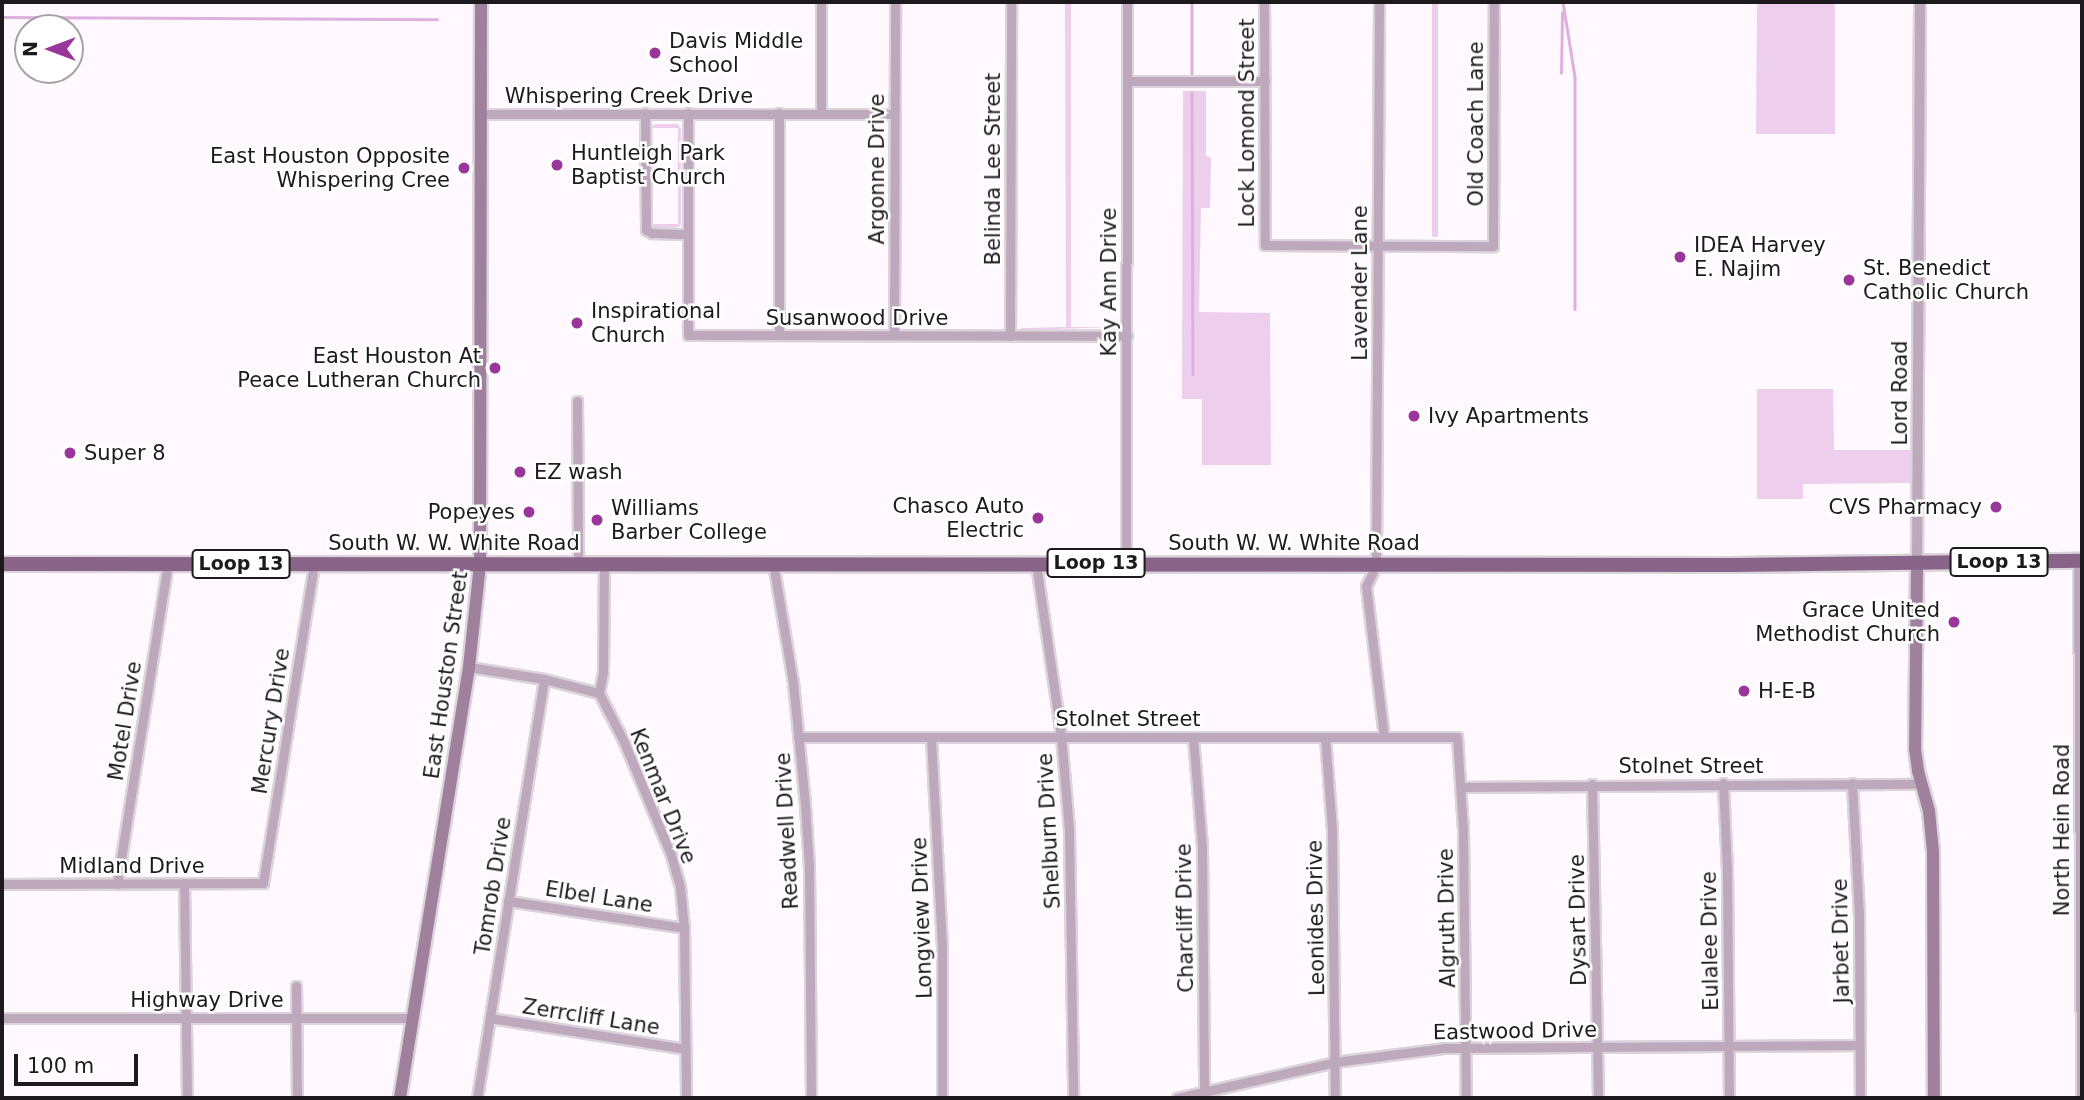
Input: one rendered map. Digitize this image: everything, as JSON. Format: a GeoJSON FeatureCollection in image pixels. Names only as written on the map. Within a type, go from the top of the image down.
{"type":"FeatureCollection","features":[{"type":"Feature","properties":{"kind":"main road","name":"East Houston Street"},"geometry":{"type":"LineString","coordinates":[[400,1098],[469,667],[480,564],[481,2]]}},
{"type":"Feature","properties":{"kind":"main road","name":"South W. W. White Road"},"geometry":{"type":"LineString","coordinates":[[2,564],[1376,565],[2080,561]]}},
{"type":"Feature","properties":{"kind":"main road","name":"Lord Road"},"geometry":{"type":"LineString","coordinates":[[1917,564],[1915,749],[1929,811],[1933,852],[1934,1098]]}},
{"type":"Feature","properties":{"kind":"street"},"geometry":{"type":"LineString","coordinates":[[821,2],[821,113],[894,114]]}},
{"type":"Feature","properties":{"kind":"street","name":"Argonne Drive"},"geometry":{"type":"LineString","coordinates":[[894,335],[895,2]]}},
{"type":"Feature","properties":{"kind":"street","name":"Belinda Lee Street"},"geometry":{"type":"LineString","coordinates":[[1010,335],[1011,2]]}},
{"type":"Feature","properties":{"kind":"street","name":"Kay Ann Drive"},"geometry":{"type":"LineString","coordinates":[[1126,563],[1127,2]]}},
{"type":"Feature","properties":{"kind":"street","name":"Lock Lomond Street"},"geometry":{"type":"LineString","coordinates":[[1264,2],[1265,245],[1378,245]]}},
{"type":"Feature","properties":{"kind":"street","name":"Lavender Lane"},"geometry":{"type":"LineString","coordinates":[[1376,565],[1379,2]]}},
{"type":"Feature","properties":{"kind":"street","name":"Old Coach Lane"},"geometry":{"type":"LineString","coordinates":[[1378,245],[1493,246],[1494,2]]}},
{"type":"Feature","properties":{"kind":"street","name":"Lord Road"},"geometry":{"type":"LineString","coordinates":[[1917,564],[1920,2]]}},
{"type":"Feature","properties":{"kind":"street"},"geometry":{"type":"LineString","coordinates":[[1127,81],[1265,81]]}},
{"type":"Feature","properties":{"kind":"street"},"geometry":{"type":"LineString","coordinates":[[645,113],[646,230],[652,233],[688,234]]}},
{"type":"Feature","properties":{"kind":"street","name":"Susanwood Drive"},"geometry":{"type":"LineString","coordinates":[[688,113],[688,335],[1127,336]]}},
{"type":"Feature","properties":{"kind":"street"},"geometry":{"type":"LineString","coordinates":[[779,113],[779,335]]}},
{"type":"Feature","properties":{"kind":"street","name":"Whispering Creek Drive"},"geometry":{"type":"LineString","coordinates":[[480,114],[821,113]]}},
{"type":"Feature","properties":{"kind":"street"},"geometry":{"type":"LineString","coordinates":[[577,401],[578,564]]}},
{"type":"Feature","properties":{"kind":"street","name":"North Hein Road"},"geometry":{"type":"LineString","coordinates":[[2080,561],[2081,1098]]}},
{"type":"Feature","properties":{"kind":"street","name":"Motel Drive"},"geometry":{"type":"LineString","coordinates":[[117,884],[168,563]]}},
{"type":"Feature","properties":{"kind":"street","name":"Readwell Drive"},"geometry":{"type":"LineString","coordinates":[[773,563],[787,639],[799,737],[809,867],[811,1098]]}},
{"type":"Feature","properties":{"kind":"street","name":"Mercury Drive"},"geometry":{"type":"LineString","coordinates":[[263,883],[314,564]]}},
{"type":"Feature","properties":{"kind":"street"},"geometry":{"type":"LineString","coordinates":[[469,667],[544,679],[600,693],[603,672],[604,564]]}},
{"type":"Feature","properties":{"kind":"street","name":"Shelburn Drive"},"geometry":{"type":"LineString","coordinates":[[1036,564],[1061,736],[1072,881],[1073,1098]]}},
{"type":"Feature","properties":{"kind":"street"},"geometry":{"type":"LineString","coordinates":[[1376,565],[1366,586],[1384,736]]}},
{"type":"Feature","properties":{"kind":"street","name":"Tomrob Drive"},"geometry":{"type":"LineString","coordinates":[[477,1098],[544,679]]}},
{"type":"Feature","properties":{"kind":"street","name":"Kenmar Drive"},"geometry":{"type":"LineString","coordinates":[[600,693],[624,742],[671,855],[680,887],[684,928],[687,1098]]}},
{"type":"Feature","properties":{"kind":"street","name":"Stolnet Street"},"geometry":{"type":"LineString","coordinates":[[799,737],[1457,737]]}},
{"type":"Feature","properties":{"kind":"street","name":"Longview Drive"},"geometry":{"type":"LineString","coordinates":[[931,737],[942,944],[942,1098]]}},
{"type":"Feature","properties":{"kind":"street","name":"Charcliff Drive"},"geometry":{"type":"LineString","coordinates":[[1193,737],[1202,847],[1204,1095]]}},
{"type":"Feature","properties":{"kind":"street","name":"Leonides Drive"},"geometry":{"type":"LineString","coordinates":[[1325,737],[1332,843],[1335,1098]]}},
{"type":"Feature","properties":{"kind":"street","name":"Algruth Drive"},"geometry":{"type":"LineString","coordinates":[[1457,737],[1461,787],[1466,1098]]}},
{"type":"Feature","properties":{"kind":"street","name":"Stolnet Street"},"geometry":{"type":"LineString","coordinates":[[1461,787],[1723,783],[1921,784]]}},
{"type":"Feature","properties":{"kind":"street","name":"Eulalee Drive"},"geometry":{"type":"LineString","coordinates":[[1723,783],[1728,1098]]}},
{"type":"Feature","properties":{"kind":"street","name":"Jarbet Drive"},"geometry":{"type":"LineString","coordinates":[[1852,783],[1859,908],[1860,1098]]}},
{"type":"Feature","properties":{"kind":"street","name":"Dysart Drive"},"geometry":{"type":"LineString","coordinates":[[1592,784],[1598,1098]]}},
{"type":"Feature","properties":{"kind":"street"},"geometry":{"type":"LineString","coordinates":[[184,883],[187,1098]]}},
{"type":"Feature","properties":{"kind":"street","name":"Midland Drive"},"geometry":{"type":"LineString","coordinates":[[2,884],[263,883]]}},
{"type":"Feature","properties":{"kind":"street","name":"Elbel Lane"},"geometry":{"type":"LineString","coordinates":[[508,901],[684,928]]}},
{"type":"Feature","properties":{"kind":"street"},"geometry":{"type":"LineString","coordinates":[[296,986],[297,1098]]}},
{"type":"Feature","properties":{"kind":"street","name":"Highway Drive"},"geometry":{"type":"LineString","coordinates":[[2,1018],[413,1018]]}},
{"type":"Feature","properties":{"kind":"street","name":"Zerrcliff Lane"},"geometry":{"type":"LineString","coordinates":[[490,1018],[686,1049]]}},
{"type":"Feature","properties":{"kind":"street","name":"Eastwood Drive"},"geometry":{"type":"LineString","coordinates":[[1177,1098],[1204,1095],[1335,1062],[1400,1052],[1466,1047],[1859,1045]]}},
{"type":"Feature","properties":{"kind":"shaded area"},"geometry":{"type":"Polygon","coordinates":[[[1065,2],[1071,2],[1071,327],[1117,327],[1023,330],[1020,328],[1066,327],[1065,2]]]}},
{"type":"Feature","properties":{"kind":"shaded area"},"geometry":{"type":"Polygon","coordinates":[[[1432,2],[1438,2],[1438,237],[1432,237],[1432,2]]]}},
{"type":"Feature","properties":{"kind":"shaded area"},"geometry":{"type":"Polygon","coordinates":[[[1757,2],[1835,2],[1835,134],[1756,134],[1757,2]]]}},
{"type":"Feature","properties":{"kind":"shaded area"},"geometry":{"type":"Polygon","coordinates":[[[1183,91],[1206,91],[1206,156],[1211,157],[1210,208],[1201,208],[1199,312],[1270,313],[1271,465],[1202,465],[1202,399],[1182,399],[1183,91]]]}},
{"type":"Feature","properties":{"kind":"shaded area"},"geometry":{"type":"Polygon","coordinates":[[[655,124],[678,124],[681,129],[681,225],[678,227],[655,228],[651,224],[678,224],[678,128],[651,128],[655,124]]]}},
{"type":"Feature","properties":{"kind":"shaded area"},"geometry":{"type":"Polygon","coordinates":[[[1757,389],[1833,389],[1834,450],[1910,450],[1910,483],[1803,484],[1803,499],[1757,499],[1757,389]]]}},
{"type":"Feature","properties":{"kind":"waterway"},"geometry":{"type":"LineString","coordinates":[[1192,2],[1192,74]]}},
{"type":"Feature","properties":{"kind":"waterway"},"geometry":{"type":"LineString","coordinates":[[1563,2],[1575,77],[1575,309]]}},
{"type":"Feature","properties":{"kind":"waterway"},"geometry":{"type":"LineString","coordinates":[[1561,73],[1562,13]]}},
{"type":"Feature","properties":{"kind":"waterway"},"geometry":{"type":"LineString","coordinates":[[2,17],[437,19]]}},
{"type":"Feature","properties":{"kind":"waterway"},"geometry":{"type":"LineString","coordinates":[[1192,93],[1193,374]]}},
{"type":"Feature","properties":{"kind":"place","name":"Davis Middle School"},"geometry":{"type":"Point","coordinates":[655,53]}},
{"type":"Feature","properties":{"kind":"place","name":"Huntleigh Park Baptist Church"},"geometry":{"type":"Point","coordinates":[557,165]}},
{"type":"Feature","properties":{"kind":"place","name":"East Houston Opposite Whispering Cree"},"geometry":{"type":"Point","coordinates":[464,168]}},
{"type":"Feature","properties":{"kind":"place","name":"IDEA Harvey E. Najim"},"geometry":{"type":"Point","coordinates":[1680,257]}},
{"type":"Feature","properties":{"kind":"place","name":"St. Benedict Catholic Church"},"geometry":{"type":"Point","coordinates":[1849,280]}},
{"type":"Feature","properties":{"kind":"place","name":"Inspirational Church"},"geometry":{"type":"Point","coordinates":[577,323]}},
{"type":"Feature","properties":{"kind":"place","name":"East Houston At Peace Lutheran Church"},"geometry":{"type":"Point","coordinates":[495,368]}},
{"type":"Feature","properties":{"kind":"place","name":"Ivy Apartments"},"geometry":{"type":"Point","coordinates":[1414,416]}},
{"type":"Feature","properties":{"kind":"place","name":"Super 8"},"geometry":{"type":"Point","coordinates":[70,453]}},
{"type":"Feature","properties":{"kind":"place","name":"EZ wash"},"geometry":{"type":"Point","coordinates":[520,472]}},
{"type":"Feature","properties":{"kind":"place","name":"CVS Pharmacy"},"geometry":{"type":"Point","coordinates":[1996,507]}},
{"type":"Feature","properties":{"kind":"place","name":"Popeyes"},"geometry":{"type":"Point","coordinates":[529,512]}},
{"type":"Feature","properties":{"kind":"place","name":"Chasco Auto Electric"},"geometry":{"type":"Point","coordinates":[1038,518]}},
{"type":"Feature","properties":{"kind":"place","name":"Williams Barber College"},"geometry":{"type":"Point","coordinates":[597,520]}},
{"type":"Feature","properties":{"kind":"place","name":"Grace United Methodist Church"},"geometry":{"type":"Point","coordinates":[1954,622]}},
{"type":"Feature","properties":{"kind":"place","name":"H-E-B"},"geometry":{"type":"Point","coordinates":[1744,691]}}]}
